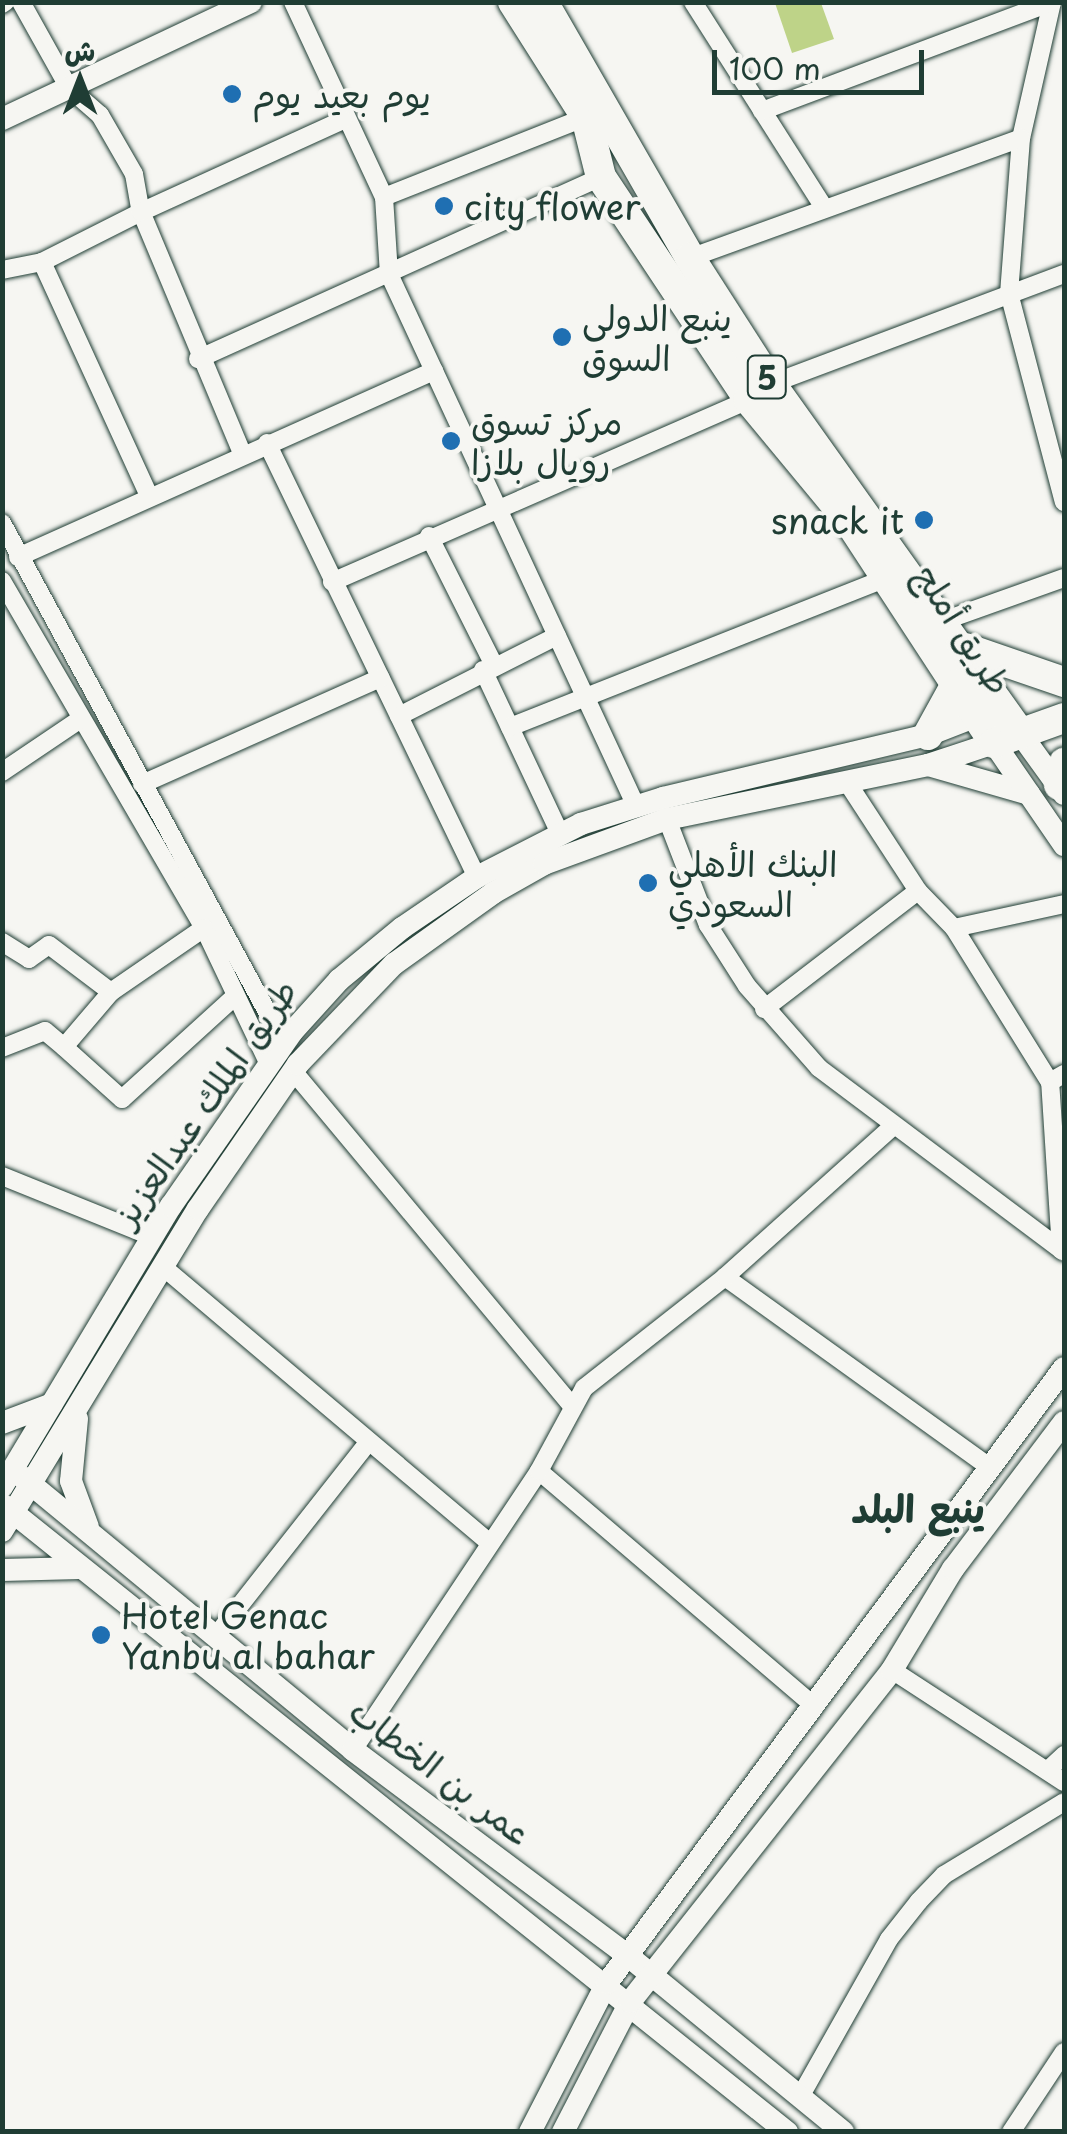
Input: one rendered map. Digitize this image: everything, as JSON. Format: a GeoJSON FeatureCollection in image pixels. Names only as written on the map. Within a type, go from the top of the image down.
{"type":"FeatureCollection","features":[{"type":"Feature","properties":{"kind":"highway","name":"طريق أملج"},"geometry":{"type":"LineString","coordinates":[[514,2],[586,116],[601,178],[760,392],[956,684],[990,712]]}},
{"type":"Feature","properties":{"kind":"highway","name":"طريق أملج"},"geometry":{"type":"LineString","coordinates":[[542,2],[690,258],[760,392],[946,620],[965,648],[990,712],[1007,738]]}},
{"type":"Feature","properties":{"kind":"highway"},"geometry":{"type":"LineString","coordinates":[[965,648],[1064,683]]}},
{"type":"Feature","properties":{"kind":"highway","name":"طريق الملك عبدالعزيز"},"geometry":{"type":"LineString","coordinates":[[990,712],[1064,683]]}},
{"type":"Feature","properties":{"kind":"highway"},"geometry":{"type":"LineString","coordinates":[[928,750],[956,684]]}},
{"type":"Feature","properties":{"kind":"highway","name":"طريق الملك عبدالعزيز"},"geometry":{"type":"LineString","coordinates":[[1007,738],[1064,718]]}},
{"type":"Feature","properties":{"kind":"street"},"geometry":{"type":"LineString","coordinates":[[20,2],[69,88],[100,115],[120,146],[198,359],[242,453]]}},
{"type":"Feature","properties":{"kind":"street"},"geometry":{"type":"LineString","coordinates":[[2,119],[251,2]]}},
{"type":"Feature","properties":{"kind":"street"},"geometry":{"type":"LineString","coordinates":[[293,2],[343,120],[384,197],[390,274],[636,806]]}},
{"type":"Feature","properties":{"kind":"street"},"geometry":{"type":"LineString","coordinates":[[693,2],[824,208]]}},
{"type":"Feature","properties":{"kind":"street"},"geometry":{"type":"LineString","coordinates":[[762,111],[1052,2]]}},
{"type":"Feature","properties":{"kind":"street"},"geometry":{"type":"LineString","coordinates":[[1052,2],[1021,138],[1010,293],[1060,465],[1064,502]]}},
{"type":"Feature","properties":{"kind":"street"},"geometry":{"type":"LineString","coordinates":[[384,197],[586,116]]}},
{"type":"Feature","properties":{"kind":"street"},"geometry":{"type":"LineString","coordinates":[[2,270],[42,262],[343,120]]}},
{"type":"Feature","properties":{"kind":"street"},"geometry":{"type":"LineString","coordinates":[[690,258],[1021,138]]}},
{"type":"Feature","properties":{"kind":"street"},"geometry":{"type":"LineString","coordinates":[[198,359],[601,178]]}},
{"type":"Feature","properties":{"kind":"street"},"geometry":{"type":"LineString","coordinates":[[42,262],[149,496]]}},
{"type":"Feature","properties":{"kind":"street"},"geometry":{"type":"LineString","coordinates":[[332,582],[760,392],[1064,274]]}},
{"type":"Feature","properties":{"kind":"street"},"geometry":{"type":"LineString","coordinates":[[18,557],[242,453],[434,371]]}},
{"type":"Feature","properties":{"kind":"street"},"geometry":{"type":"LineString","coordinates":[[267,444],[477,877]]}},
{"type":"Feature","properties":{"kind":"street"},"geometry":{"type":"LineString","coordinates":[[2,523],[284,1043]]}},
{"type":"Feature","properties":{"kind":"street"},"geometry":{"type":"LineString","coordinates":[[430,536],[489,668],[510,727],[560,834]]}},
{"type":"Feature","properties":{"kind":"street"},"geometry":{"type":"LineString","coordinates":[[510,727],[583,693],[886,578]]}},
{"type":"Feature","properties":{"kind":"street"},"geometry":{"type":"LineString","coordinates":[[946,620],[1064,578]]}},
{"type":"Feature","properties":{"kind":"street"},"geometry":{"type":"LineString","coordinates":[[5,592],[204,928],[233,998],[269,1064]]}},
{"type":"Feature","properties":{"kind":"street"},"geometry":{"type":"LineString","coordinates":[[399,716],[557,636]]}},
{"type":"Feature","properties":{"kind":"street"},"geometry":{"type":"LineString","coordinates":[[142,784],[380,678]]}},
{"type":"Feature","properties":{"kind":"street","name":"طريق الملك عبدالعزيز"},"geometry":{"type":"LineString","coordinates":[[6,1516],[32,1485],[162,1266],[294,1071],[349,1006],[439,928],[544,864],[667,820],[847,782],[928,750],[990,712]]}},
{"type":"Feature","properties":{"kind":"street"},"geometry":{"type":"LineString","coordinates":[[2,772],[79,720]]}},
{"type":"Feature","properties":{"kind":"street"},"geometry":{"type":"LineString","coordinates":[[1007,738],[1063,780]]}},
{"type":"Feature","properties":{"kind":"street"},"geometry":{"type":"LineString","coordinates":[[1007,738],[1030,794],[1064,845]]}},
{"type":"Feature","properties":{"kind":"street","name":"طريق الملك عبدالعزيز"},"geometry":{"type":"LineString","coordinates":[[6,1472],[55,1402],[153,1236],[284,1043],[339,980],[477,877],[560,834],[636,806],[1007,738]]}},
{"type":"Feature","properties":{"kind":"street"},"geometry":{"type":"LineString","coordinates":[[928,750],[1030,794]]}},
{"type":"Feature","properties":{"kind":"street"},"geometry":{"type":"LineString","coordinates":[[847,782],[918,890],[954,928],[1057,1078],[1063,1251]]}},
{"type":"Feature","properties":{"kind":"street"},"geometry":{"type":"LineString","coordinates":[[667,820],[708,925],[764,1009],[819,1068],[891,1128],[1063,1251]]}},
{"type":"Feature","properties":{"kind":"street"},"geometry":{"type":"LineString","coordinates":[[764,1009],[918,890]]}},
{"type":"Feature","properties":{"kind":"street"},"geometry":{"type":"LineString","coordinates":[[954,928],[1064,904]]}},
{"type":"Feature","properties":{"kind":"street"},"geometry":{"type":"LineString","coordinates":[[64,1048],[111,992],[204,928]]}},
{"type":"Feature","properties":{"kind":"street"},"geometry":{"type":"LineString","coordinates":[[2,942],[29,958],[48,945],[111,992]]}},
{"type":"Feature","properties":{"kind":"street"},"geometry":{"type":"LineString","coordinates":[[2,1048],[45,1031],[122,1099],[233,998]]}},
{"type":"Feature","properties":{"kind":"street"},"geometry":{"type":"LineString","coordinates":[[294,1071],[571,1404]]}},
{"type":"Feature","properties":{"kind":"street"},"geometry":{"type":"LineString","coordinates":[[353,1750],[539,1471],[571,1404],[725,1277],[891,1128]]}},
{"type":"Feature","properties":{"kind":"street"},"geometry":{"type":"LineString","coordinates":[[2,1176],[153,1236]]}},
{"type":"Feature","properties":{"kind":"street"},"geometry":{"type":"LineString","coordinates":[[162,1266],[366,1445],[490,1543]]}},
{"type":"Feature","properties":{"kind":"street"},"geometry":{"type":"LineString","coordinates":[[725,1277],[988,1466]]}},
{"type":"Feature","properties":{"kind":"street"},"geometry":{"type":"LineString","coordinates":[[530,2132],[608,1982],[816,1707],[988,1466],[1064,1368]]}},
{"type":"Feature","properties":{"kind":"street"},"geometry":{"type":"LineString","coordinates":[[2,1423],[55,1402]]}},
{"type":"Feature","properties":{"kind":"street"},"geometry":{"type":"LineString","coordinates":[[78,1411],[71,1480],[79,1514],[96,1538]]}},
{"type":"Feature","properties":{"kind":"street"},"geometry":{"type":"LineString","coordinates":[[563,2132],[630,2002],[892,1670],[953,1570],[1064,1422]]}},
{"type":"Feature","properties":{"kind":"street"},"geometry":{"type":"LineString","coordinates":[[215,1637],[366,1445]]}},
{"type":"Feature","properties":{"kind":"street"},"geometry":{"type":"LineString","coordinates":[[539,1471],[816,1707]]}},
{"type":"Feature","properties":{"kind":"street","name":"عمر بن الخطاب"},"geometry":{"type":"LineString","coordinates":[[6,1472],[32,1485],[353,1750],[627,1955],[843,2132]]}},
{"type":"Feature","properties":{"kind":"street","name":"عمر بن الخطاب"},"geometry":{"type":"LineString","coordinates":[[6,1516],[80,1568],[608,1982],[787,2132]]}},
{"type":"Feature","properties":{"kind":"street"},"geometry":{"type":"LineString","coordinates":[[2,1570],[80,1568]]}},
{"type":"Feature","properties":{"kind":"street"},"geometry":{"type":"LineString","coordinates":[[892,1670],[1064,1782]]}},
{"type":"Feature","properties":{"kind":"street"},"geometry":{"type":"LineString","coordinates":[[1048,1770],[1064,1755]]}},
{"type":"Feature","properties":{"kind":"street"},"geometry":{"type":"LineString","coordinates":[[800,2096],[889,1938],[919,1901],[956,1868],[1064,1802]]}},
{"type":"Feature","properties":{"kind":"street"},"geometry":{"type":"LineString","coordinates":[[1012,2132],[1064,2052]]}},
{"type":"Feature","properties":{"kind":"green space"},"geometry":{"type":"Polygon","coordinates":[[[775,3],[821,3],[834,39],[792,53],[775,3]]]}},
{"type":"Feature","properties":{"kind":"place","name":"يوم بعيد يوم"},"geometry":{"type":"Point","coordinates":[232,94]}},
{"type":"Feature","properties":{"kind":"place","name":"city flower"},"geometry":{"type":"Point","coordinates":[444,206]}},
{"type":"Feature","properties":{"kind":"place","name":"ينبع الدولى السوق"},"geometry":{"type":"Point","coordinates":[562,337]}},
{"type":"Feature","properties":{"kind":"place","name":"مركز تسوق رويال بلازا"},"geometry":{"type":"Point","coordinates":[451,441]}},
{"type":"Feature","properties":{"kind":"place","name":"snack it"},"geometry":{"type":"Point","coordinates":[924,520]}},
{"type":"Feature","properties":{"kind":"place","name":"البنك الأهلي السعودي"},"geometry":{"type":"Point","coordinates":[648,883]}},
{"type":"Feature","properties":{"kind":"place","name":"Hotel Genac Yanbu al bahar"},"geometry":{"type":"Point","coordinates":[101,1635]}},
{"type":"Feature","properties":{"kind":"district","name":"ينبع البلد"},"geometry":{"type":"Point","coordinates":[918,1508]}}]}
